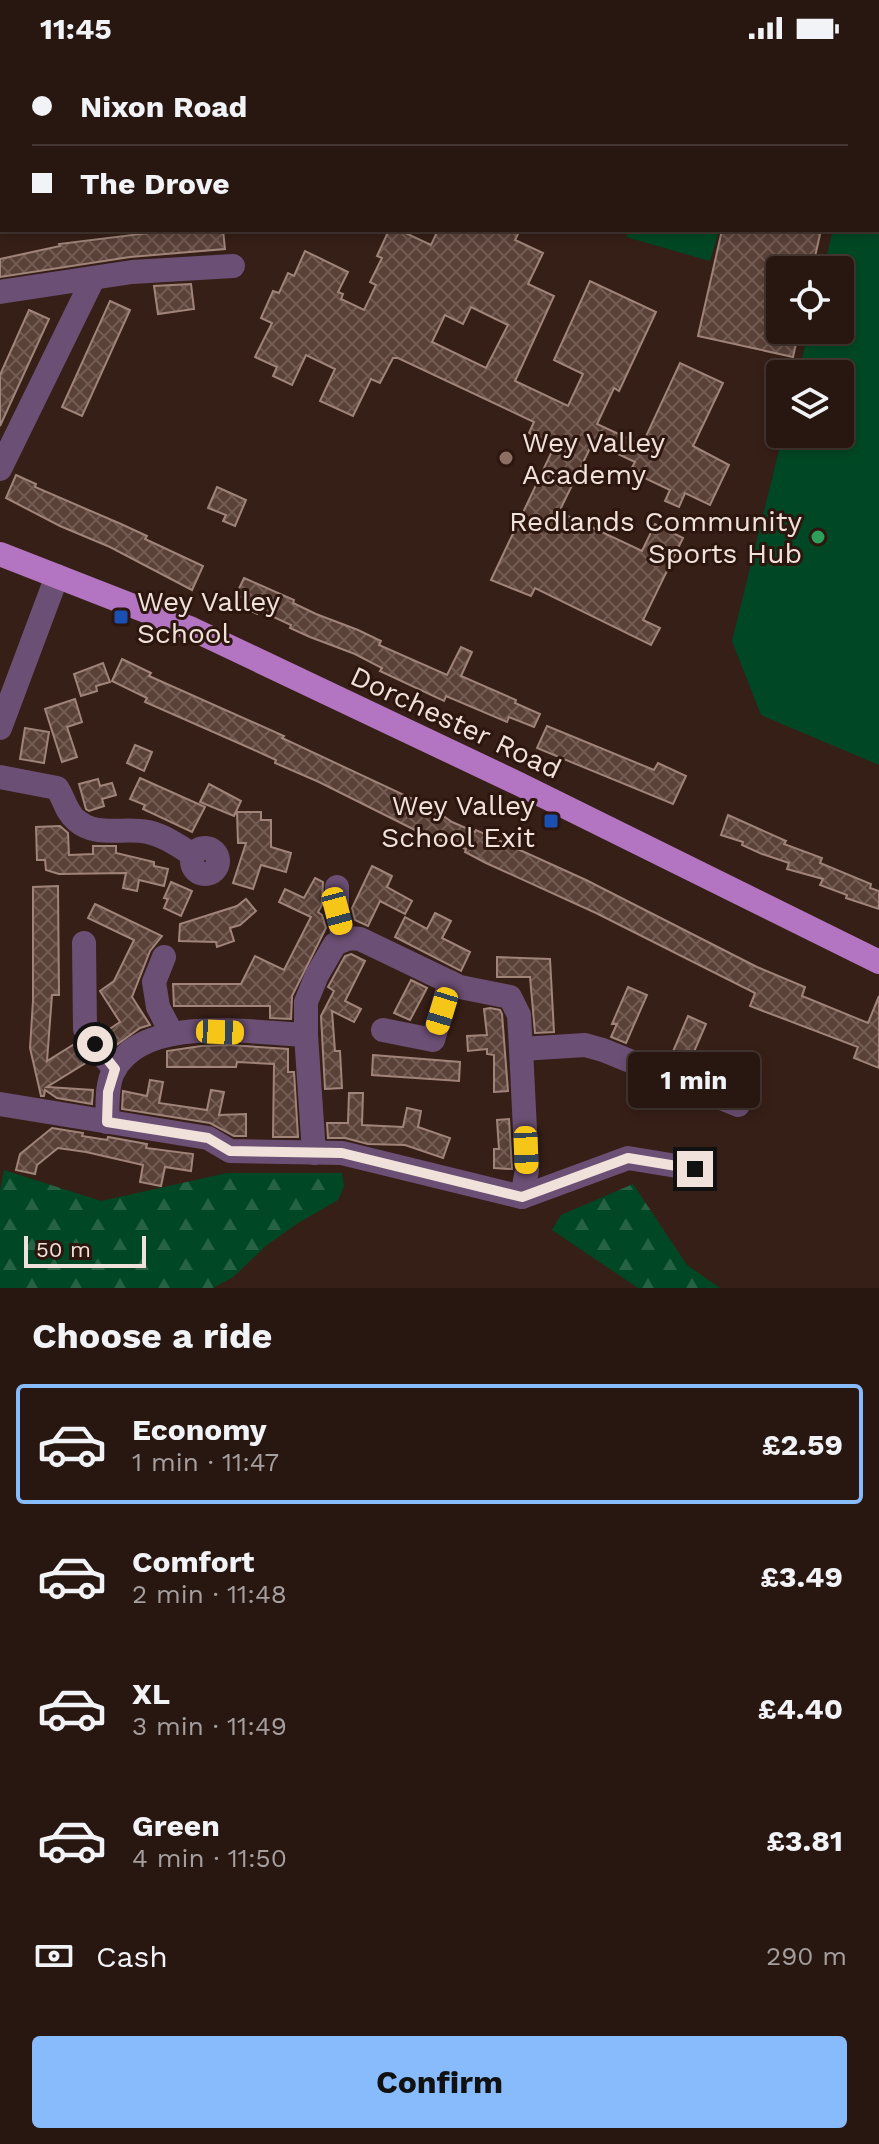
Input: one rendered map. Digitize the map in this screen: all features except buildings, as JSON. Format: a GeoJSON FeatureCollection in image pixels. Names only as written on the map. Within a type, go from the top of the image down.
{"type":"FeatureCollection","features":[{"type":"Feature","properties":{"kind":"main road","name":"Dorchester Road"},"geometry":{"type":"LineString","coordinates":[[0,554],[192,629],[519,784],[879,962]]}},
{"type":"Feature","properties":{"kind":"street"},"geometry":{"type":"LineString","coordinates":[[0,292],[132,272],[233,266]]}},
{"type":"Feature","properties":{"kind":"street"},"geometry":{"type":"LineString","coordinates":[[0,469],[93,279]]}},
{"type":"Feature","properties":{"kind":"street"},"geometry":{"type":"LineString","coordinates":[[0,728],[57,576]]}},
{"type":"Feature","properties":{"kind":"street"},"geometry":{"type":"LineString","coordinates":[[0,777],[57,788],[70,814],[86,827],[104,832],[128,830],[157,834],[193,855]]}},
{"type":"Feature","properties":{"kind":"street"},"geometry":{"type":"LineString","coordinates":[[337,887],[337,911],[344,940]]}},
{"type":"Feature","properties":{"kind":"street"},"geometry":{"type":"LineString","coordinates":[[314,1153],[306,1002],[335,944],[360,939],[460,987],[510,997],[519,1015],[527,1170],[522,1197]]}},
{"type":"Feature","properties":{"kind":"street"},"geometry":{"type":"LineString","coordinates":[[84,943],[85,1029],[115,1069]]}},
{"type":"Feature","properties":{"kind":"street"},"geometry":{"type":"LineString","coordinates":[[164,957],[154,982],[158,1007],[172,1034]]}},
{"type":"Feature","properties":{"kind":"street"},"geometry":{"type":"LineString","coordinates":[[383,1030],[433,1040],[450,982]]}},
{"type":"Feature","properties":{"kind":"street"},"geometry":{"type":"LineString","coordinates":[[107,1122],[108,1092],[115,1069],[125,1055],[160,1035],[191,1031],[306,1035]]}},
{"type":"Feature","properties":{"kind":"street"},"geometry":{"type":"LineString","coordinates":[[521,1049],[585,1045],[738,1105]]}},
{"type":"Feature","properties":{"kind":"street"},"geometry":{"type":"LineString","coordinates":[[0,1104],[208,1138],[230,1151],[342,1153],[522,1197],[628,1158],[695,1169]]}},
{"type":"Feature","properties":{"kind":"green space"},"geometry":{"type":"Polygon","coordinates":[[[627,232],[718,232],[710,261],[626,237],[627,232]]]}},
{"type":"Feature","properties":{"kind":"green space","name":"Redlands Community Sports Hub"},"geometry":{"type":"Polygon","coordinates":[[[832,232],[879,232],[879,765],[761,715],[732,641],[780,448],[854,448],[854,360],[802,360],[806,344],[854,344],[854,256],[826,256],[832,232]]]}},
{"type":"Feature","properties":{"kind":"green space"},"geometry":{"type":"Polygon","coordinates":[[[4,1170],[101,1201],[227,1173],[342,1173],[344,1186],[338,1200],[298,1223],[267,1245],[233,1277],[213,1288],[0,1288],[0,1191],[4,1170]]]}},
{"type":"Feature","properties":{"kind":"green space"},"geometry":{"type":"Polygon","coordinates":[[[633,1184],[687,1265],[720,1288],[638,1288],[552,1230],[561,1215],[633,1184]]]}},
{"type":"Feature","properties":{"kind":"place","name":"Wey Valley Academy"},"geometry":{"type":"Point","coordinates":[506,458]}},
{"type":"Feature","properties":{"kind":"place","name":"Redlands Community Sports Hub"},"geometry":{"type":"Point","coordinates":[818,537]}},
{"type":"Feature","properties":{"kind":"place","name":"Wey Valley School"},"geometry":{"type":"Point","coordinates":[121,617]}},
{"type":"Feature","properties":{"kind":"place","name":"Wey Valley School Exit"},"geometry":{"type":"Point","coordinates":[551,821]}},
{"type":"Feature","properties":{"kind":"route"},"geometry":{"type":"LineString","coordinates":[[95,1044],[115,1069],[108,1092],[107,1122],[208,1138],[230,1151],[342,1153],[522,1197],[628,1158],[695,1169]]}}]}
